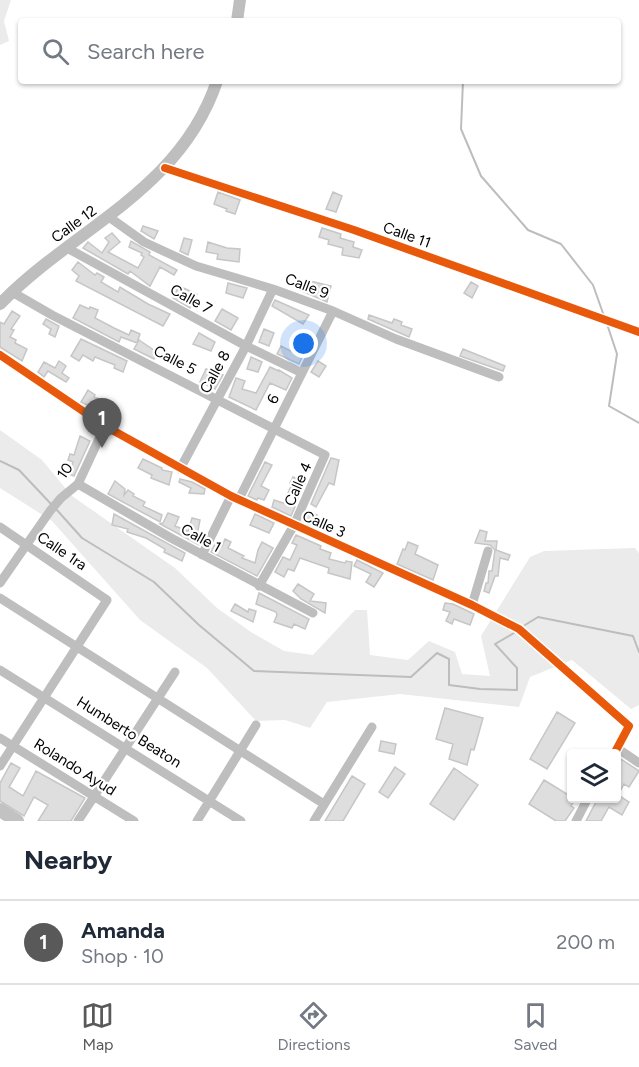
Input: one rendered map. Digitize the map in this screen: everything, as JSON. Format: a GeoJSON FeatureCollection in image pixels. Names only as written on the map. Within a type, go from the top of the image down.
{"type":"FeatureCollection","features":[{"type":"Feature","properties":{"kind":"main road"},"geometry":{"type":"LineString","coordinates":[[0,810],[17,821]]}},
{"type":"Feature","properties":{"kind":"street"},"geometry":{"type":"LineString","coordinates":[[237,18],[240,0]]}},
{"type":"Feature","properties":{"kind":"street","name":"Calle 12"},"geometry":{"type":"LineString","coordinates":[[0,304],[45,263],[109,218],[165,168],[190,138],[209,106],[216,84]]}},
{"type":"Feature","properties":{"kind":"street","name":"Calle 11"},"geometry":{"type":"LineString","coordinates":[[165,168],[354,230],[639,332]]}},
{"type":"Feature","properties":{"kind":"street","name":"Calle 9"},"geometry":{"type":"LineString","coordinates":[[109,218],[144,242],[196,266],[273,289],[333,311],[396,339],[499,377]]}},
{"type":"Feature","properties":{"kind":"street","name":"Calle 7"},"geometry":{"type":"LineString","coordinates":[[67,248],[246,346],[302,373]]}},
{"type":"Feature","properties":{"kind":"street","name":"Calle 8"},"geometry":{"type":"LineString","coordinates":[[180,469],[246,346],[273,289]]}},
{"type":"Feature","properties":{"kind":"street","name":"Calle 5"},"geometry":{"type":"LineString","coordinates":[[12,292],[52,315],[218,398],[325,455]]}},
{"type":"Feature","properties":{"kind":"street","name":"6"},"geometry":{"type":"LineString","coordinates":[[202,555],[275,429],[333,311]]}},
{"type":"Feature","properties":{"kind":"street","name":"Calle 3"},"geometry":{"type":"LineString","coordinates":[[0,355],[105,426],[180,469],[235,498],[472,605],[519,629],[629,726],[617,749]]}},
{"type":"Feature","properties":{"kind":"street","name":"10"},"geometry":{"type":"LineString","coordinates":[[0,583],[50,511],[78,484],[105,426]]}},
{"type":"Feature","properties":{"kind":"street","name":"Calle 4"},"geometry":{"type":"LineString","coordinates":[[259,586],[294,525],[325,455]]}},
{"type":"Feature","properties":{"kind":"street","name":"Calle 1"},"geometry":{"type":"LineString","coordinates":[[78,484],[202,555],[313,613]]}},
{"type":"Feature","properties":{"kind":"street","name":"Calle 1ra"},"geometry":{"type":"LineString","coordinates":[[0,527],[107,600],[77,647]]}},
{"type":"Feature","properties":{"kind":"street"},"geometry":{"type":"LineString","coordinates":[[472,605],[488,551]]}},
{"type":"Feature","properties":{"kind":"street"},"geometry":{"type":"LineString","coordinates":[[0,598],[324,804]]}},
{"type":"Feature","properties":{"kind":"street"},"geometry":{"type":"LineString","coordinates":[[0,766],[77,647]]}},
{"type":"Feature","properties":{"kind":"street","name":"Humberto Beaton"},"geometry":{"type":"LineString","coordinates":[[0,670],[241,821]]}},
{"type":"Feature","properties":{"kind":"street"},"geometry":{"type":"LineString","coordinates":[[78,821],[175,672]]}},
{"type":"Feature","properties":{"kind":"street"},"geometry":{"type":"LineString","coordinates":[[197,821],[256,725]]}},
{"type":"Feature","properties":{"kind":"street"},"geometry":{"type":"LineString","coordinates":[[314,821],[372,727]]}},
{"type":"Feature","properties":{"kind":"street","name":"Rolando Ayud"},"geometry":{"type":"LineString","coordinates":[[0,738],[134,821]]}},
{"type":"Feature","properties":{"kind":"street"},"geometry":{"type":"LineString","coordinates":[[621,754],[639,763]]}},
{"type":"Feature","properties":{"kind":"street"},"geometry":{"type":"LineString","coordinates":[[576,821],[585,803]]}},
{"type":"Feature","properties":{"kind":"shaded area"},"geometry":{"type":"Polygon","coordinates":[[[0,0],[11,0],[4,21],[9,41],[0,45],[0,0]]]}},
{"type":"Feature","properties":{"kind":"shaded area"},"geometry":{"type":"Polygon","coordinates":[[[0,430],[42,460],[72,496],[175,568],[217,608],[251,632],[284,651],[313,655],[355,610],[367,610],[370,655],[408,660],[429,641],[455,652],[462,674],[490,676],[481,636],[530,557],[544,551],[635,548],[639,553],[639,705],[631,709],[572,660],[530,677],[519,707],[400,694],[327,702],[310,728],[285,720],[256,721],[207,668],[140,620],[52,521],[0,488],[0,430]]]}},
{"type":"Feature","properties":{"kind":"building"},"geometry":{"type":"Polygon","coordinates":[[[218,192],[240,200],[235,214],[214,204],[218,192]]]}},
{"type":"Feature","properties":{"kind":"building"},"geometry":{"type":"Polygon","coordinates":[[[333,192],[342,196],[336,212],[326,209],[333,192]]]}},
{"type":"Feature","properties":{"kind":"building"},"geometry":{"type":"Polygon","coordinates":[[[143,226],[158,231],[154,239],[141,231],[143,226]]]}},
{"type":"Feature","properties":{"kind":"building"},"geometry":{"type":"Polygon","coordinates":[[[322,228],[341,234],[340,238],[354,242],[353,247],[362,250],[359,258],[342,255],[343,248],[328,244],[329,240],[319,237],[322,228]]]}},
{"type":"Feature","properties":{"kind":"building"},"geometry":{"type":"Polygon","coordinates":[[[112,233],[120,242],[108,252],[138,268],[144,257],[142,253],[129,247],[131,241],[150,252],[149,255],[177,270],[174,275],[160,267],[150,286],[130,271],[128,274],[83,248],[88,242],[102,253],[109,242],[105,238],[112,233]]]}},
{"type":"Feature","properties":{"kind":"building"},"geometry":{"type":"Polygon","coordinates":[[[184,238],[192,240],[188,255],[180,251],[184,238]]]}},
{"type":"Feature","properties":{"kind":"building"},"geometry":{"type":"Polygon","coordinates":[[[208,242],[227,248],[240,249],[239,262],[217,259],[218,254],[206,252],[208,242]]]}},
{"type":"Feature","properties":{"kind":"building"},"geometry":{"type":"Polygon","coordinates":[[[78,262],[95,275],[97,273],[104,277],[101,282],[118,292],[120,287],[170,314],[163,326],[76,281],[79,276],[72,270],[78,262]]]}},
{"type":"Feature","properties":{"kind":"building"},"geometry":{"type":"Polygon","coordinates":[[[310,281],[331,286],[327,302],[304,292],[310,281]]]}},
{"type":"Feature","properties":{"kind":"building"},"geometry":{"type":"Polygon","coordinates":[[[471,282],[478,286],[472,298],[464,293],[471,282]]]}},
{"type":"Feature","properties":{"kind":"building"},"geometry":{"type":"Polygon","coordinates":[[[228,283],[247,288],[243,298],[226,293],[228,283]]]}},
{"type":"Feature","properties":{"kind":"building"},"geometry":{"type":"Polygon","coordinates":[[[179,286],[197,294],[190,308],[173,298],[179,286]]]}},
{"type":"Feature","properties":{"kind":"building"},"geometry":{"type":"Polygon","coordinates":[[[275,300],[309,315],[303,324],[272,306],[275,300]]]}},
{"type":"Feature","properties":{"kind":"building"},"geometry":{"type":"Polygon","coordinates":[[[80,305],[98,310],[95,318],[114,328],[129,335],[131,330],[140,334],[137,343],[121,337],[119,342],[73,318],[80,305]]]}},
{"type":"Feature","properties":{"kind":"building"},"geometry":{"type":"Polygon","coordinates":[[[222,309],[238,318],[231,330],[215,321],[222,309]]]}},
{"type":"Feature","properties":{"kind":"building"},"geometry":{"type":"Polygon","coordinates":[[[12,311],[20,316],[11,329],[14,330],[10,337],[16,340],[15,343],[27,349],[22,361],[0,347],[0,322],[4,324],[12,311]]]}},
{"type":"Feature","properties":{"kind":"building"},"geometry":{"type":"Polygon","coordinates":[[[369,315],[392,323],[394,319],[402,322],[401,325],[412,329],[409,337],[368,319],[369,315]]]}},
{"type":"Feature","properties":{"kind":"building"},"geometry":{"type":"Polygon","coordinates":[[[46,319],[59,326],[55,337],[49,334],[51,329],[43,324],[46,319]]]}},
{"type":"Feature","properties":{"kind":"building"},"geometry":{"type":"Polygon","coordinates":[[[264,329],[274,333],[269,346],[259,342],[264,329]]]}},
{"type":"Feature","properties":{"kind":"building"},"geometry":{"type":"Polygon","coordinates":[[[199,333],[215,342],[211,351],[193,344],[199,333]]]}},
{"type":"Feature","properties":{"kind":"building"},"geometry":{"type":"Polygon","coordinates":[[[81,339],[127,361],[123,372],[114,368],[115,365],[95,357],[93,361],[83,355],[79,361],[71,356],[81,339]]]}},
{"type":"Feature","properties":{"kind":"building"},"geometry":{"type":"Polygon","coordinates":[[[139,340],[158,353],[154,359],[134,349],[139,340]]]}},
{"type":"Feature","properties":{"kind":"building"},"geometry":{"type":"Polygon","coordinates":[[[281,346],[302,357],[299,364],[277,354],[281,346]]]}},
{"type":"Feature","properties":{"kind":"building"},"geometry":{"type":"Polygon","coordinates":[[[463,349],[505,366],[503,371],[460,356],[463,349]]]}},
{"type":"Feature","properties":{"kind":"building"},"geometry":{"type":"Polygon","coordinates":[[[251,357],[262,362],[258,372],[247,369],[251,357]]]}},
{"type":"Feature","properties":{"kind":"building"},"geometry":{"type":"Polygon","coordinates":[[[59,361],[66,366],[62,373],[69,378],[66,382],[48,371],[44,377],[38,372],[44,362],[55,368],[59,361]]]}},
{"type":"Feature","properties":{"kind":"building"},"geometry":{"type":"Polygon","coordinates":[[[318,361],[326,366],[319,377],[311,372],[318,361]]]}},
{"type":"Feature","properties":{"kind":"building"},"geometry":{"type":"Polygon","coordinates":[[[270,367],[292,378],[286,390],[270,383],[256,410],[229,397],[236,378],[245,381],[242,389],[256,393],[270,367]]]}},
{"type":"Feature","properties":{"kind":"building"},"geometry":{"type":"Polygon","coordinates":[[[206,369],[223,375],[215,389],[200,382],[206,369]]]}},
{"type":"Feature","properties":{"kind":"building"},"geometry":{"type":"Polygon","coordinates":[[[88,390],[95,395],[94,397],[104,401],[99,411],[81,402],[88,390]]]}},
{"type":"Feature","properties":{"kind":"building"},"geometry":{"type":"Polygon","coordinates":[[[80,436],[90,441],[74,476],[69,474],[73,462],[68,460],[70,454],[74,455],[80,436]]]}},
{"type":"Feature","properties":{"kind":"building"},"geometry":{"type":"Polygon","coordinates":[[[331,458],[339,460],[334,485],[329,483],[316,507],[311,504],[331,458]]]}},
{"type":"Feature","properties":{"kind":"building"},"geometry":{"type":"Polygon","coordinates":[[[143,459],[162,470],[172,472],[169,485],[151,478],[152,475],[138,468],[143,459]]]}},
{"type":"Feature","properties":{"kind":"building"},"geometry":{"type":"Polygon","coordinates":[[[265,462],[272,465],[261,486],[269,490],[264,500],[258,498],[257,500],[248,496],[265,462]]]}},
{"type":"Feature","properties":{"kind":"building"},"geometry":{"type":"Polygon","coordinates":[[[293,477],[305,483],[298,498],[288,493],[293,477]]]}},
{"type":"Feature","properties":{"kind":"building"},"geometry":{"type":"Polygon","coordinates":[[[180,479],[205,489],[204,494],[189,493],[191,488],[179,482],[180,479]]]}},
{"type":"Feature","properties":{"kind":"building"},"geometry":{"type":"Polygon","coordinates":[[[115,481],[125,489],[124,495],[128,490],[134,494],[133,496],[145,502],[143,506],[162,515],[160,522],[108,494],[115,481]]]}},
{"type":"Feature","properties":{"kind":"building"},"geometry":{"type":"Polygon","coordinates":[[[274,500],[295,507],[291,516],[272,507],[274,500]]]}},
{"type":"Feature","properties":{"kind":"building"},"geometry":{"type":"Polygon","coordinates":[[[307,511],[317,515],[315,526],[303,521],[307,511]]]}},
{"type":"Feature","properties":{"kind":"building"},"geometry":{"type":"Polygon","coordinates":[[[168,513],[179,517],[175,526],[188,531],[192,518],[200,520],[197,535],[204,536],[199,545],[160,524],[163,523],[168,513]]]}},
{"type":"Feature","properties":{"kind":"building"},"geometry":{"type":"Polygon","coordinates":[[[114,514],[185,553],[182,561],[164,552],[165,549],[146,538],[127,532],[128,529],[112,525],[114,514]]]}},
{"type":"Feature","properties":{"kind":"building"},"geometry":{"type":"Polygon","coordinates":[[[255,514],[274,523],[269,533],[250,525],[255,514]]]}},
{"type":"Feature","properties":{"kind":"building"},"geometry":{"type":"Polygon","coordinates":[[[480,530],[487,532],[485,541],[497,541],[496,550],[510,555],[508,560],[500,558],[498,576],[495,576],[489,593],[484,591],[488,583],[489,571],[492,571],[495,550],[490,545],[475,543],[480,530]]]}},
{"type":"Feature","properties":{"kind":"building"},"geometry":{"type":"Polygon","coordinates":[[[296,535],[331,553],[329,559],[345,563],[346,561],[352,562],[350,579],[328,573],[329,568],[300,558],[294,571],[288,569],[284,577],[275,572],[283,557],[290,560],[297,545],[292,543],[296,535]]]}},
{"type":"Feature","properties":{"kind":"building"},"geometry":{"type":"Polygon","coordinates":[[[225,539],[231,542],[228,548],[244,556],[242,558],[255,563],[262,542],[273,548],[257,576],[211,552],[215,544],[222,546],[225,539]]]}},
{"type":"Feature","properties":{"kind":"building"},"geometry":{"type":"Polygon","coordinates":[[[408,542],[418,546],[415,554],[438,565],[433,580],[397,564],[408,542]]]}},
{"type":"Feature","properties":{"kind":"building"},"geometry":{"type":"Polygon","coordinates":[[[357,560],[383,573],[374,587],[366,582],[371,574],[354,566],[357,560]]]}},
{"type":"Feature","properties":{"kind":"building"},"geometry":{"type":"Polygon","coordinates":[[[298,584],[314,594],[310,601],[326,603],[325,613],[301,599],[293,591],[298,584]]]}},
{"type":"Feature","properties":{"kind":"building"},"geometry":{"type":"Polygon","coordinates":[[[259,593],[309,619],[305,629],[294,624],[292,628],[274,622],[276,612],[256,604],[259,593]]]}},
{"type":"Feature","properties":{"kind":"building"},"geometry":{"type":"Polygon","coordinates":[[[445,603],[453,604],[474,614],[470,625],[454,619],[452,624],[446,621],[450,612],[443,610],[445,603]]]}},
{"type":"Feature","properties":{"kind":"building"},"geometry":{"type":"Polygon","coordinates":[[[235,604],[248,612],[249,609],[256,611],[253,622],[231,611],[235,604]]]}},
{"type":"Feature","properties":{"kind":"building"},"geometry":{"type":"Polygon","coordinates":[[[445,708],[483,718],[467,765],[449,759],[453,744],[436,739],[445,708]]]}},
{"type":"Feature","properties":{"kind":"building"},"geometry":{"type":"Polygon","coordinates":[[[557,712],[575,723],[547,769],[530,759],[557,712]]]}},
{"type":"Feature","properties":{"kind":"building"},"geometry":{"type":"Polygon","coordinates":[[[381,741],[396,744],[394,754],[379,751],[381,741]]]}},
{"type":"Feature","properties":{"kind":"building"},"geometry":{"type":"Polygon","coordinates":[[[621,759],[639,771],[629,787],[624,784],[621,790],[621,759]]]}},
{"type":"Feature","properties":{"kind":"building"},"geometry":{"type":"Polygon","coordinates":[[[11,763],[20,768],[9,787],[23,796],[36,771],[85,798],[71,821],[38,821],[48,805],[34,797],[24,816],[0,801],[0,783],[11,763]]]}},
{"type":"Feature","properties":{"kind":"building"},"geometry":{"type":"Polygon","coordinates":[[[395,767],[405,774],[388,798],[379,792],[395,767]]]}},
{"type":"Feature","properties":{"kind":"building"},"geometry":{"type":"Polygon","coordinates":[[[454,768],[478,785],[454,820],[430,804],[454,768]]]}},
{"type":"Feature","properties":{"kind":"building"},"geometry":{"type":"Polygon","coordinates":[[[352,776],[365,784],[343,821],[325,821],[352,776]]]}},
{"type":"Feature","properties":{"kind":"building"},"geometry":{"type":"Polygon","coordinates":[[[544,780],[567,794],[567,803],[573,803],[571,806],[574,808],[565,821],[556,821],[529,804],[544,780]]]}},
{"type":"Feature","properties":{"kind":"building"},"geometry":{"type":"Polygon","coordinates":[[[621,797],[629,802],[622,815],[609,807],[601,821],[586,821],[595,803],[621,803],[621,797]]]}},
{"type":"Feature","properties":{"kind":"waterway"},"geometry":{"type":"LineString","coordinates":[[463,84],[461,129],[481,176],[528,230],[561,244],[593,285],[604,316]]}},
{"type":"Feature","properties":{"kind":"waterway"},"geometry":{"type":"LineString","coordinates":[[607,324],[617,354],[609,406],[639,423]]}},
{"type":"Feature","properties":{"kind":"waterway"},"geometry":{"type":"LineString","coordinates":[[0,461],[19,470],[52,505]]}},
{"type":"Feature","properties":{"kind":"waterway"},"geometry":{"type":"LineString","coordinates":[[56,509],[82,538],[154,582],[199,625],[254,671],[411,677],[437,653],[449,659],[449,685],[517,690],[517,668],[495,644],[514,633]]}},
{"type":"Feature","properties":{"kind":"waterway"},"geometry":{"type":"LineString","coordinates":[[525,625],[538,617],[633,636],[639,652]]}},
{"type":"Feature","properties":{"kind":"cycle path"},"geometry":{"type":"LineString","coordinates":[[165,168],[354,230],[639,332]]}},
{"type":"Feature","properties":{"kind":"cycle path"},"geometry":{"type":"LineString","coordinates":[[0,355],[105,426],[231,496],[472,605],[519,629],[629,726],[617,749]]}},
{"type":"Feature","properties":{"kind":"place","name":"Amanda"},"geometry":{"type":"Point","coordinates":[102,448]}}]}
